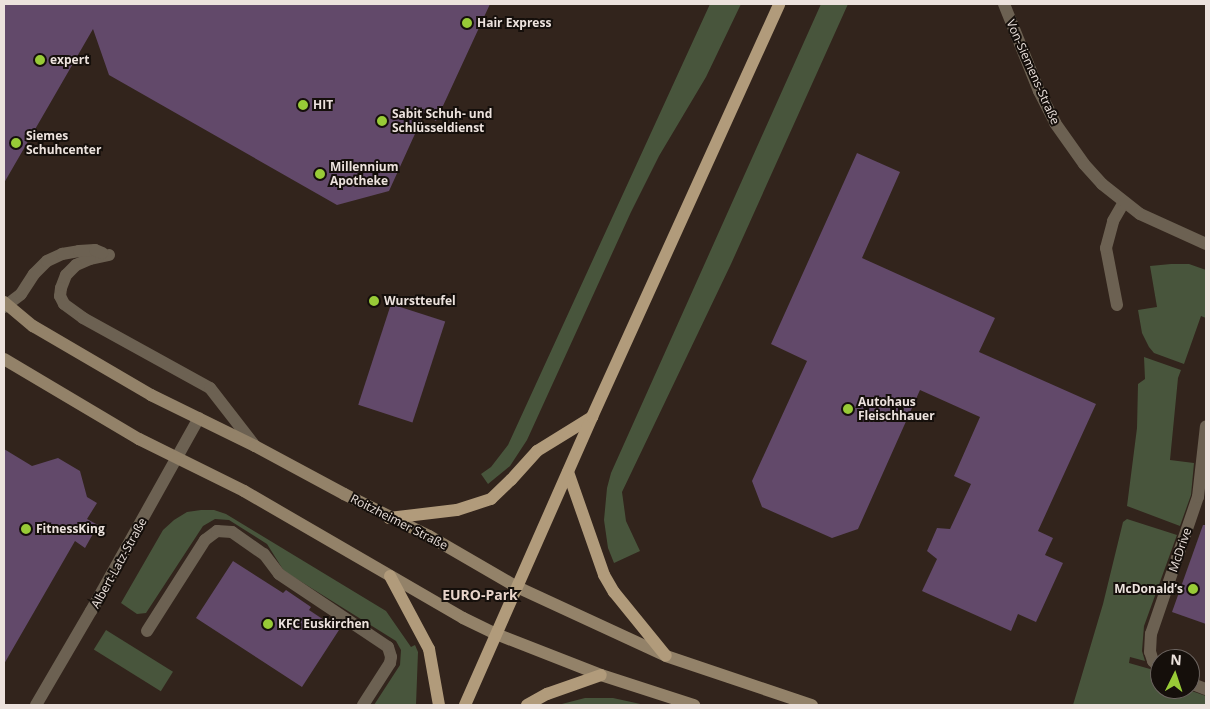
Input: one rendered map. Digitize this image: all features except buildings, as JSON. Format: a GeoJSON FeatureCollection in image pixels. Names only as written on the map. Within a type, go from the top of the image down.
{"type":"FeatureCollection","features":[{"type":"Feature","properties":{"kind":"main road"},"geometry":{"type":"LineString","coordinates":[[465,705],[592,417],[779,4]]}},
{"type":"Feature","properties":{"kind":"main road"},"geometry":{"type":"LineString","coordinates":[[389,518],[457,510],[491,499],[501,491],[537,451],[592,417]]}},
{"type":"Feature","properties":{"kind":"main road"},"geometry":{"type":"LineString","coordinates":[[568,472],[604,575],[619,599],[666,656]]}},
{"type":"Feature","properties":{"kind":"main road"},"geometry":{"type":"LineString","coordinates":[[390,576],[429,649],[439,705]]}},
{"type":"Feature","properties":{"kind":"main road"},"geometry":{"type":"LineString","coordinates":[[527,705],[547,694],[601,675]]}},
{"type":"Feature","properties":{"kind":"street","name":"Von-Siemens-Straße"},"geometry":{"type":"LineString","coordinates":[[1004,4],[1039,90],[1055,123],[1084,164],[1124,202],[1160,225],[1206,244]]}},
{"type":"Feature","properties":{"kind":"street"},"geometry":{"type":"LineString","coordinates":[[1117,305],[1106,248],[1113,221],[1124,202]]}},
{"type":"Feature","properties":{"kind":"street"},"geometry":{"type":"LineString","coordinates":[[5,305],[21,294],[34,274],[47,262],[62,254],[95,250],[109,255],[76,264],[66,275],[60,296],[64,304],[83,318],[210,388],[255,446]]}},
{"type":"Feature","properties":{"kind":"street","name":"Roitzheimer Straße"},"geometry":{"type":"LineString","coordinates":[[5,305],[33,326],[90,360],[389,518],[429,536],[517,587],[666,656],[812,705]]}},
{"type":"Feature","properties":{"kind":"street"},"geometry":{"type":"LineString","coordinates":[[4,359],[139,439],[244,491],[390,576],[496,634],[601,675],[694,705]]}},
{"type":"Feature","properties":{"kind":"street","name":"Albert-Latz-Straße"},"geometry":{"type":"LineString","coordinates":[[36,705],[199,418]]}},
{"type":"Feature","properties":{"kind":"street","name":"McDrive"},"geometry":{"type":"LineString","coordinates":[[1150,649],[1151,634],[1198,497],[1206,426]]}},
{"type":"Feature","properties":{"kind":"street"},"geometry":{"type":"LineString","coordinates":[[148,631],[206,540],[216,531],[232,532],[264,554],[279,574],[388,647],[391,657],[390,663],[363,705]]}},
{"type":"Feature","properties":{"kind":"green space"},"geometry":{"type":"Polygon","coordinates":[[[710,4],[741,4],[706,77],[659,156],[631,212],[527,440],[510,466],[488,484],[481,474],[491,467],[508,445],[710,4]]]}},
{"type":"Feature","properties":{"kind":"green space"},"geometry":{"type":"Polygon","coordinates":[[[821,4],[848,4],[731,264],[622,492],[626,521],[640,551],[614,563],[608,548],[604,520],[607,488],[611,473],[821,4]]]}},
{"type":"Feature","properties":{"kind":"green space"},"geometry":{"type":"Polygon","coordinates":[[[1189,264],[1206,270],[1206,318],[1201,316],[1184,364],[1154,353],[1142,333],[1138,310],[1157,307],[1150,266],[1189,264]]]}},
{"type":"Feature","properties":{"kind":"green space"},"geometry":{"type":"Polygon","coordinates":[[[1144,357],[1181,370],[1178,378],[1170,460],[1194,463],[1191,495],[1180,526],[1127,506],[1137,428],[1138,384],[1145,379],[1144,357]]]}},
{"type":"Feature","properties":{"kind":"green space"},"geometry":{"type":"Polygon","coordinates":[[[214,510],[226,514],[386,611],[411,647],[415,645],[418,652],[416,705],[374,705],[400,665],[401,650],[396,641],[284,571],[267,544],[229,520],[215,519],[203,526],[146,613],[137,614],[121,603],[163,530],[187,512],[214,510]]]}},
{"type":"Feature","properties":{"kind":"green space"},"geometry":{"type":"Polygon","coordinates":[[[1127,519],[1177,535],[1144,626],[1142,651],[1145,661],[1130,657],[1129,663],[1150,669],[1150,699],[1200,699],[1200,694],[1206,696],[1206,705],[1073,705],[1103,604],[1123,522],[1127,519]]]}},
{"type":"Feature","properties":{"kind":"green space"},"geometry":{"type":"Polygon","coordinates":[[[106,630],[173,672],[161,691],[94,650],[106,630]]]}},
{"type":"Feature","properties":{"kind":"green space"},"geometry":{"type":"Polygon","coordinates":[[[585,698],[613,698],[645,705],[558,705],[585,698]]]}},
{"type":"Feature","properties":{"kind":"place","name":"Hair Express"},"geometry":{"type":"Point","coordinates":[467,23]}},
{"type":"Feature","properties":{"kind":"place","name":"expert"},"geometry":{"type":"Point","coordinates":[40,60]}},
{"type":"Feature","properties":{"kind":"place","name":"HIT"},"geometry":{"type":"Point","coordinates":[303,105]}},
{"type":"Feature","properties":{"kind":"place","name":"Sabit Schuh- und Schlüsseldienst"},"geometry":{"type":"Point","coordinates":[382,121]}},
{"type":"Feature","properties":{"kind":"place","name":"Siemes Schuhcenter"},"geometry":{"type":"Point","coordinates":[16,143]}},
{"type":"Feature","properties":{"kind":"place","name":"Millennium Apotheke"},"geometry":{"type":"Point","coordinates":[320,174]}},
{"type":"Feature","properties":{"kind":"place","name":"Wurstteufel"},"geometry":{"type":"Point","coordinates":[374,301]}},
{"type":"Feature","properties":{"kind":"place","name":"Autohaus Fleischhauer"},"geometry":{"type":"Point","coordinates":[848,409]}},
{"type":"Feature","properties":{"kind":"place","name":"FitnessKing"},"geometry":{"type":"Point","coordinates":[26,529]}},
{"type":"Feature","properties":{"kind":"place","name":"McDonald’s"},"geometry":{"type":"Point","coordinates":[1193,589]}},
{"type":"Feature","properties":{"kind":"place","name":"KFC Euskirchen"},"geometry":{"type":"Point","coordinates":[268,624]}},
{"type":"Feature","properties":{"kind":"district","name":"EURO-Park"},"geometry":{"type":"Point","coordinates":[480,595]}}]}
